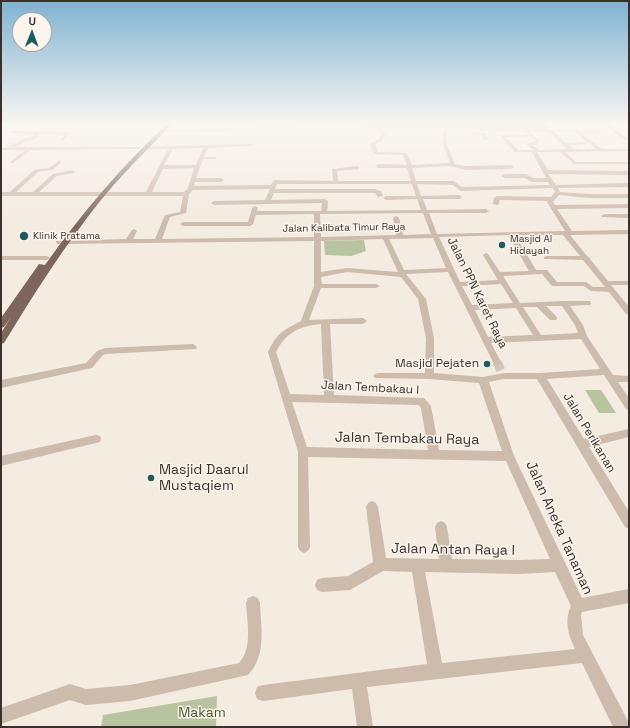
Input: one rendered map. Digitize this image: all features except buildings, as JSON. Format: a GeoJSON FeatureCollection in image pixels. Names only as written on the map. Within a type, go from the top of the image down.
{"type":"FeatureCollection","features":[{"type":"Feature","properties":{"kind":"main road"},"geometry":{"type":"LineString","coordinates":[[1,325],[41,258],[58,242],[96,193],[130,158]]}},
{"type":"Feature","properties":{"kind":"main road"},"geometry":{"type":"LineString","coordinates":[[1,341],[96,193]]}},
{"type":"Feature","properties":{"kind":"street"},"geometry":{"type":"LineString","coordinates":[[13,162],[18,158]]}},
{"type":"Feature","properties":{"kind":"street"},"geometry":{"type":"LineString","coordinates":[[148,194],[167,158]]}},
{"type":"Feature","properties":{"kind":"street"},"geometry":{"type":"LineString","coordinates":[[158,240],[167,216],[183,213],[186,194],[191,188],[200,158],[216,158]]}},
{"type":"Feature","properties":{"kind":"street"},"geometry":{"type":"LineString","coordinates":[[407,158],[409,164]]}},
{"type":"Feature","properties":{"kind":"street"},"geometry":{"type":"LineString","coordinates":[[451,158],[453,163],[452,165]]}},
{"type":"Feature","properties":{"kind":"street"},"geometry":{"type":"LineString","coordinates":[[539,158],[546,172],[545,174],[556,190],[589,196],[629,197]]}},
{"type":"Feature","properties":{"kind":"street"},"geometry":{"type":"LineString","coordinates":[[569,158],[573,162],[629,163]]}},
{"type":"Feature","properties":{"kind":"street"},"geometry":{"type":"LineString","coordinates":[[11,194],[36,171],[50,169],[58,162]]}},
{"type":"Feature","properties":{"kind":"street"},"geometry":{"type":"LineString","coordinates":[[385,162],[483,168],[511,167]]}},
{"type":"Feature","properties":{"kind":"street"},"geometry":{"type":"LineString","coordinates":[[588,162],[600,173]]}},
{"type":"Feature","properties":{"kind":"street"},"geometry":{"type":"LineString","coordinates":[[378,166],[409,164]]}},
{"type":"Feature","properties":{"kind":"street","name":"Jalan PPN Karet Raya"},"geometry":{"type":"LineString","coordinates":[[409,164],[413,182],[419,198],[450,270],[498,362]]}},
{"type":"Feature","properties":{"kind":"street"},"geometry":{"type":"LineString","coordinates":[[163,167],[197,166]]}},
{"type":"Feature","properties":{"kind":"street"},"geometry":{"type":"LineString","coordinates":[[336,183],[334,170],[357,168]]}},
{"type":"Feature","properties":{"kind":"street"},"geometry":{"type":"LineString","coordinates":[[483,168],[488,176]]}},
{"type":"Feature","properties":{"kind":"street"},"geometry":{"type":"LineString","coordinates":[[34,194],[55,175],[72,172]]}},
{"type":"Feature","properties":{"kind":"street"},"geometry":{"type":"LineString","coordinates":[[546,172],[628,173]]}},
{"type":"Feature","properties":{"kind":"street"},"geometry":{"type":"LineString","coordinates":[[504,176],[526,176],[532,180],[549,180]]}},
{"type":"Feature","properties":{"kind":"street"},"geometry":{"type":"LineString","coordinates":[[193,180],[221,180]]}},
{"type":"Feature","properties":{"kind":"street"},"geometry":{"type":"LineString","coordinates":[[609,181],[629,197]]}},
{"type":"Feature","properties":{"kind":"street"},"geometry":{"type":"LineString","coordinates":[[191,188],[274,184],[413,182],[454,183],[461,189],[556,190],[629,185]]}},
{"type":"Feature","properties":{"kind":"street"},"geometry":{"type":"LineString","coordinates":[[274,184],[303,190],[375,191],[379,192],[383,197],[459,198]]}},
{"type":"Feature","properties":{"kind":"street"},"geometry":{"type":"LineString","coordinates":[[267,202],[274,184]]}},
{"type":"Feature","properties":{"kind":"street"},"geometry":{"type":"LineString","coordinates":[[302,202],[303,190]]}},
{"type":"Feature","properties":{"kind":"street"},"geometry":{"type":"LineString","coordinates":[[556,190],[550,199],[552,207],[568,233],[610,290],[629,312]]}},
{"type":"Feature","properties":{"kind":"street"},"geometry":{"type":"LineString","coordinates":[[1,194],[186,194]]}},
{"type":"Feature","properties":{"kind":"street"},"geometry":{"type":"LineString","coordinates":[[496,204],[497,198],[550,199]]}},
{"type":"Feature","properties":{"kind":"street"},"geometry":{"type":"LineString","coordinates":[[214,203],[325,202],[324,213]]}},
{"type":"Feature","properties":{"kind":"street"},"geometry":{"type":"LineString","coordinates":[[552,207],[626,207],[629,212]]}},
{"type":"Feature","properties":{"kind":"street"},"geometry":{"type":"LineString","coordinates":[[183,224],[250,224],[255,210],[317,214],[486,211]]}},
{"type":"Feature","properties":{"kind":"street"},"geometry":{"type":"LineString","coordinates":[[304,323],[318,286],[317,214]]}},
{"type":"Feature","properties":{"kind":"street"},"geometry":{"type":"LineString","coordinates":[[604,216],[629,216]]}},
{"type":"Feature","properties":{"kind":"street"},"geometry":{"type":"LineString","coordinates":[[396,218],[400,237]]}},
{"type":"Feature","properties":{"kind":"street"},"geometry":{"type":"LineString","coordinates":[[236,239],[238,225]]}},
{"type":"Feature","properties":{"kind":"street","name":"Jalan Kalibata Timur Raya"},"geometry":{"type":"LineString","coordinates":[[58,242],[318,239],[510,233],[568,233],[598,230],[629,232]]}},
{"type":"Feature","properties":{"kind":"street"},"geometry":{"type":"LineString","coordinates":[[129,240],[134,231]]}},
{"type":"Feature","properties":{"kind":"street"},"geometry":{"type":"LineString","coordinates":[[510,233],[533,272]]}},
{"type":"Feature","properties":{"kind":"street"},"geometry":{"type":"LineString","coordinates":[[385,237],[402,274],[422,299],[430,338],[429,376]]}},
{"type":"Feature","properties":{"kind":"street"},"geometry":{"type":"LineString","coordinates":[[486,254],[516,305],[538,337]]}},
{"type":"Feature","properties":{"kind":"street"},"geometry":{"type":"LineString","coordinates":[[1,258],[41,258]]}},
{"type":"Feature","properties":{"kind":"street"},"geometry":{"type":"LineString","coordinates":[[546,258],[587,258]]}},
{"type":"Feature","properties":{"kind":"street"},"geometry":{"type":"LineString","coordinates":[[319,275],[347,270],[402,274],[450,270]]}},
{"type":"Feature","properties":{"kind":"street"},"geometry":{"type":"LineString","coordinates":[[497,274],[545,272],[555,284],[586,284],[591,289],[610,290]]}},
{"type":"Feature","properties":{"kind":"street"},"geometry":{"type":"LineString","coordinates":[[458,284],[502,282]]}},
{"type":"Feature","properties":{"kind":"street"},"geometry":{"type":"LineString","coordinates":[[605,283],[629,283]]}},
{"type":"Feature","properties":{"kind":"street"},"geometry":{"type":"LineString","coordinates":[[318,286],[376,286]]}},
{"type":"Feature","properties":{"kind":"street"},"geometry":{"type":"LineString","coordinates":[[564,303],[579,325],[583,336],[629,406]]}},
{"type":"Feature","properties":{"kind":"street"},"geometry":{"type":"LineString","coordinates":[[471,308],[588,303]]}},
{"type":"Feature","properties":{"kind":"street"},"geometry":{"type":"LineString","coordinates":[[539,304],[553,318]]}},
{"type":"Feature","properties":{"kind":"street"},"geometry":{"type":"LineString","coordinates":[[326,321],[325,328],[329,398]]}},
{"type":"Feature","properties":{"kind":"street"},"geometry":{"type":"LineString","coordinates":[[304,547],[303,452],[272,352],[278,340],[284,334],[304,323],[326,321],[362,321]]}},
{"type":"Feature","properties":{"kind":"street"},"geometry":{"type":"LineString","coordinates":[[487,340],[583,336]]}},
{"type":"Feature","properties":{"kind":"street"},"geometry":{"type":"LineString","coordinates":[[1,384],[89,366],[100,353],[105,351],[193,347]]}},
{"type":"Feature","properties":{"kind":"street","name":"Jalan Perikanan"},"geometry":{"type":"LineString","coordinates":[[483,380],[503,375],[608,375],[629,379]]}},
{"type":"Feature","properties":{"kind":"street"},"geometry":{"type":"LineString","coordinates":[[378,376],[429,376],[483,380]]}},
{"type":"Feature","properties":{"kind":"street","name":"Jalan Perikanan"},"geometry":{"type":"LineString","coordinates":[[540,376],[629,524]]}},
{"type":"Feature","properties":{"kind":"street","name":"Jalan Aneka Tanaman"},"geometry":{"type":"LineString","coordinates":[[483,380],[509,456],[578,606],[574,615],[576,636],[622,727]]}},
{"type":"Feature","properties":{"kind":"street","name":"Jalan Tembakau I"},"geometry":{"type":"LineString","coordinates":[[286,398],[421,401],[426,406],[434,455]]}},
{"type":"Feature","properties":{"kind":"street"},"geometry":{"type":"LineString","coordinates":[[580,444],[629,433]]}},
{"type":"Feature","properties":{"kind":"street"},"geometry":{"type":"LineString","coordinates":[[1,461],[96,439]]}},
{"type":"Feature","properties":{"kind":"street","name":"Jalan Tembakau Raya"},"geometry":{"type":"LineString","coordinates":[[303,452],[509,456]]}},
{"type":"Feature","properties":{"kind":"street","name":"Jalan Antan Raya I"},"geometry":{"type":"LineString","coordinates":[[372,507],[380,562],[382,564],[418,567],[446,566],[520,568],[559,565]]}},
{"type":"Feature","properties":{"kind":"street"},"geometry":{"type":"LineString","coordinates":[[441,527],[446,566]]}},
{"type":"Feature","properties":{"kind":"street"},"geometry":{"type":"LineString","coordinates":[[322,585],[350,583],[382,564]]}},
{"type":"Feature","properties":{"kind":"street"},"geometry":{"type":"LineString","coordinates":[[418,567],[436,671]]}},
{"type":"Feature","properties":{"kind":"street"},"geometry":{"type":"LineString","coordinates":[[578,606],[629,596]]}},
{"type":"Feature","properties":{"kind":"street"},"geometry":{"type":"LineString","coordinates":[[1,716],[70,692],[86,697],[130,694],[243,670],[250,665],[254,652],[253,603]]}},
{"type":"Feature","properties":{"kind":"street"},"geometry":{"type":"LineString","coordinates":[[263,693],[358,680],[585,655]]}},
{"type":"Feature","properties":{"kind":"street"},"geometry":{"type":"LineString","coordinates":[[358,680],[365,727]]}},
{"type":"Feature","properties":{"kind":"green space"},"geometry":{"type":"Polygon","coordinates":[[[364,240],[366,251],[351,256],[325,255],[324,241],[364,240]]]}},
{"type":"Feature","properties":{"kind":"green space"},"geometry":{"type":"Polygon","coordinates":[[[585,390],[601,390],[616,413],[599,413],[585,390]]]}},
{"type":"Feature","properties":{"kind":"green space","name":"Makam"},"geometry":{"type":"Polygon","coordinates":[[[217,696],[216,727],[101,727],[103,715],[217,696]]]}},
{"type":"Feature","properties":{"kind":"tunnel"},"geometry":{"type":"LineString","coordinates":[[497,362],[502,373]]}},
{"type":"Feature","properties":{"kind":"place","name":"Klinik Pratama"},"geometry":{"type":"Point","coordinates":[24,236]}},
{"type":"Feature","properties":{"kind":"place","name":"Masjid Al Hidayah"},"geometry":{"type":"Point","coordinates":[502,245]}},
{"type":"Feature","properties":{"kind":"place","name":"Masjid Pejaten"},"geometry":{"type":"Point","coordinates":[487,364]}},
{"type":"Feature","properties":{"kind":"place","name":"Masjid Daarul Mustaqiem"},"geometry":{"type":"Point","coordinates":[151,478]}}]}
